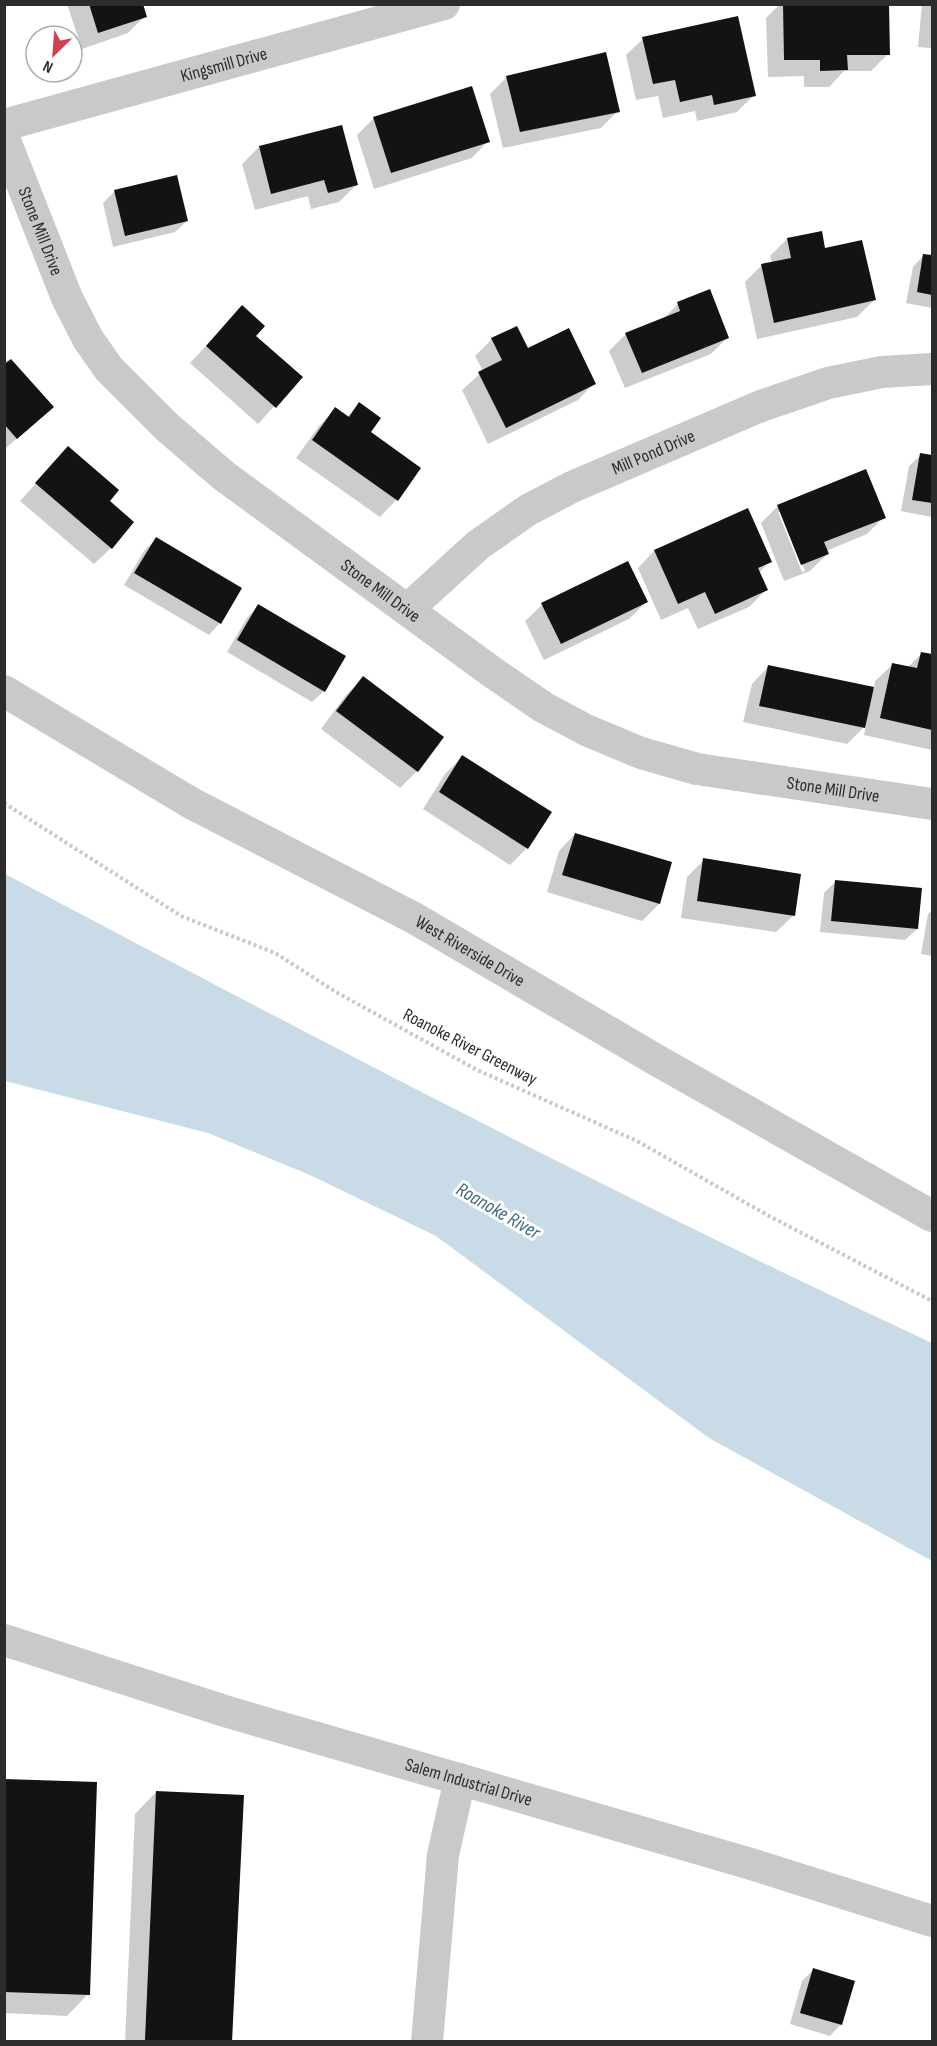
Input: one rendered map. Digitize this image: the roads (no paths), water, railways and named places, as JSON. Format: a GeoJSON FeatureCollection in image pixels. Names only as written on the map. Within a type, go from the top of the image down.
{"type":"FeatureCollection","features":[{"type":"Feature","properties":{"kind":"street","name":"Kingsmill Drive"},"geometry":{"type":"LineString","coordinates":[[4,125],[444,4]]}},
{"type":"Feature","properties":{"kind":"street","name":"Stone Mill Drive"},"geometry":{"type":"LineString","coordinates":[[4,138],[66,298],[88,339],[109,369],[167,427],[224,476],[543,707],[586,730],[641,753],[696,769],[933,804]]}},
{"type":"Feature","properties":{"kind":"street","name":"Mill Pond Drive"},"geometry":{"type":"LineString","coordinates":[[408,609],[478,545],[528,510],[572,487],[761,406],[828,384],[882,372],[933,369]]}},
{"type":"Feature","properties":{"kind":"street","name":"West Riverside Drive"},"geometry":{"type":"LineString","coordinates":[[4,691],[190,803],[414,918],[658,1061],[933,1216]]}},
{"type":"Feature","properties":{"kind":"street","name":"Salem Industrial Drive"},"geometry":{"type":"LineString","coordinates":[[4,1640],[228,1712],[751,1864],[933,1921]]}},
{"type":"Feature","properties":{"kind":"street"},"geometry":{"type":"LineString","coordinates":[[426,2042],[443,1855],[460,1779]]}},
{"type":"Feature","properties":{"kind":"water","name":"Roanoke River"},"geometry":{"type":"Polygon","coordinates":[[[5,874],[581,1173],[932,1343],[932,1561],[709,1438],[436,1236],[310,1175],[208,1133],[5,1081],[5,874]]]}}]}
